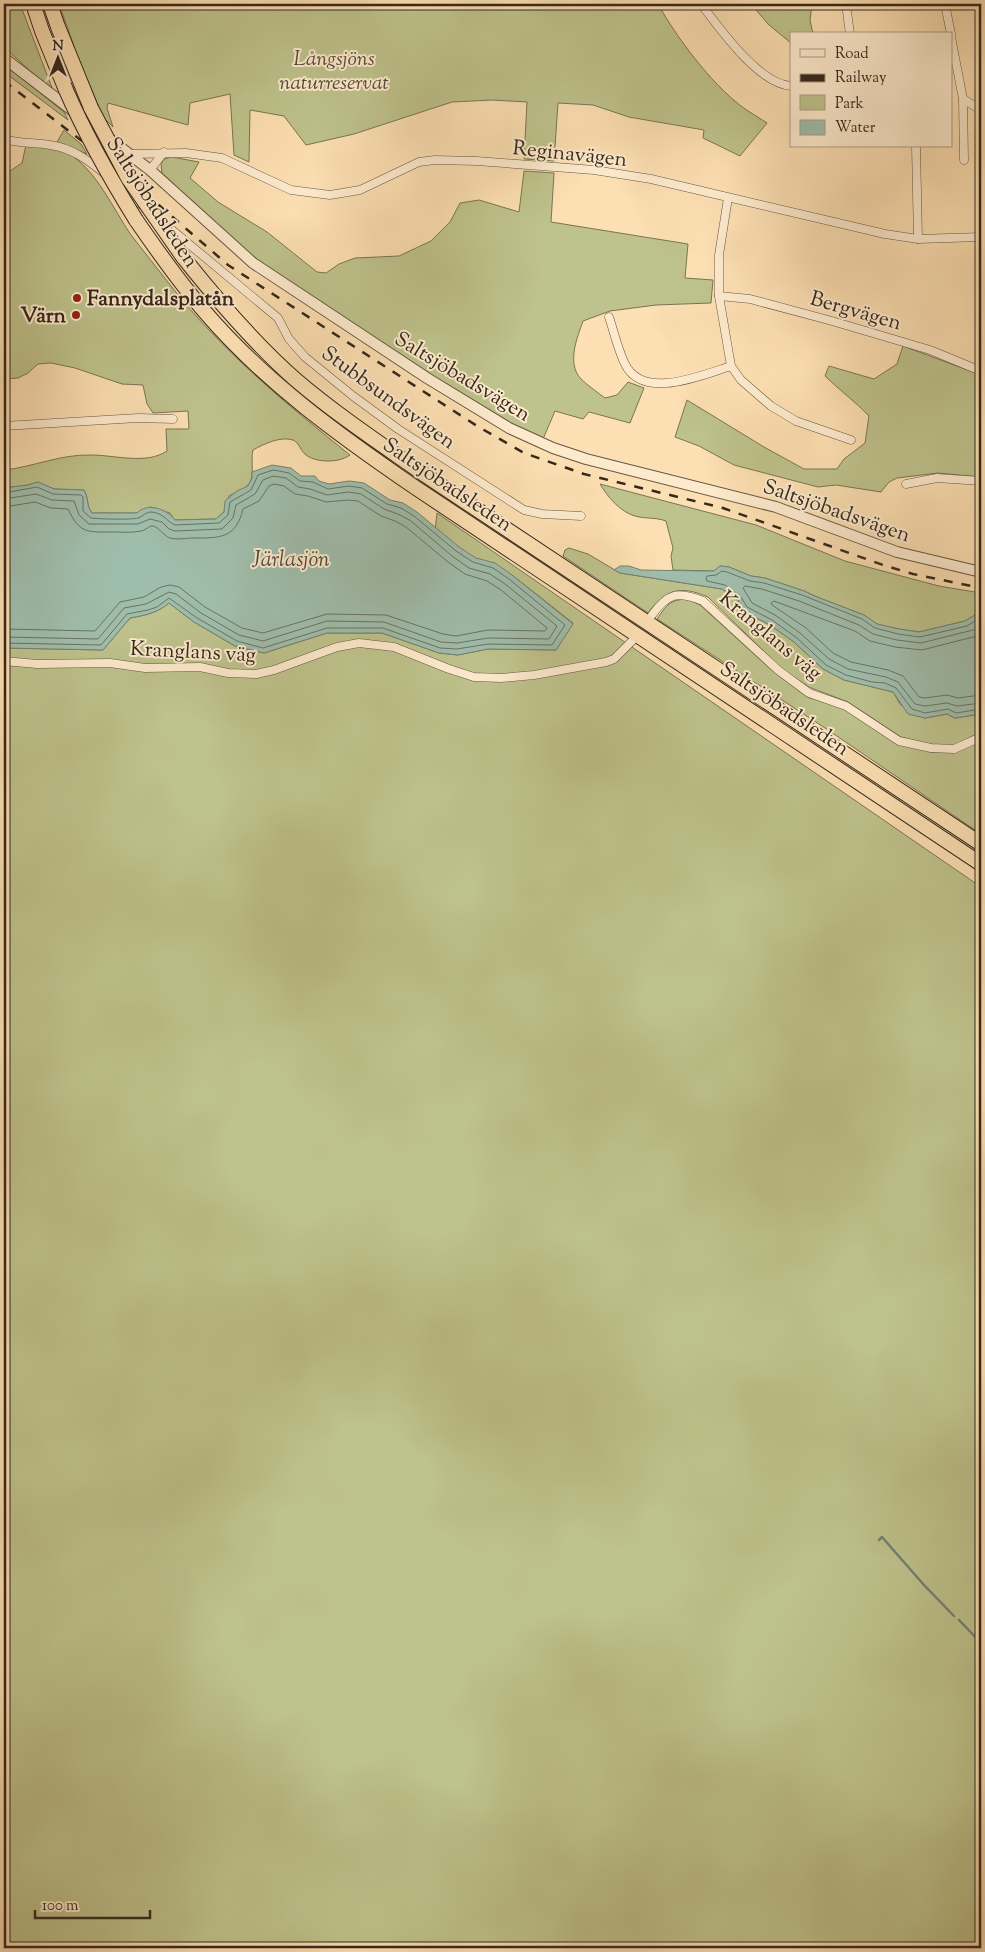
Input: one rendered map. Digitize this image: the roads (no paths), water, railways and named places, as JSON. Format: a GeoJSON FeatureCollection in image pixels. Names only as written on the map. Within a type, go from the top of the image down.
{"type":"FeatureCollection","features":[{"type":"Feature","properties":{"kind":"highway","name":"Saltsjöbadsleden"},"geometry":{"type":"LineString","coordinates":[[33,4],[66,90],[103,167],[136,220],[206,313],[286,392],[336,433],[416,488],[981,864]]}},
{"type":"Feature","properties":{"kind":"highway","name":"Saltsjöbadsleden"},"geometry":{"type":"LineString","coordinates":[[50,4],[91,108],[128,178],[183,257],[219,302],[296,380],[346,420],[425,474],[981,844]]}},
{"type":"Feature","properties":{"kind":"street"},"geometry":{"type":"LineString","coordinates":[[701,4],[732,43],[763,76],[781,86],[790,86]]}},
{"type":"Feature","properties":{"kind":"street"},"geometry":{"type":"LineString","coordinates":[[846,4],[850,32]]}},
{"type":"Feature","properties":{"kind":"street"},"geometry":{"type":"LineString","coordinates":[[945,4],[950,32]]}},
{"type":"Feature","properties":{"kind":"street"},"geometry":{"type":"LineString","coordinates":[[952,40],[963,99],[964,160]]}},
{"type":"Feature","properties":{"kind":"street","name":"Saltsjöbadsvägen"},"geometry":{"type":"LineString","coordinates":[[4,58],[150,170],[253,263],[426,378],[509,428],[553,448],[586,459],[776,507],[897,552],[981,572]]}},
{"type":"Feature","properties":{"kind":"street"},"geometry":{"type":"LineString","coordinates":[[963,99],[981,110]]}},
{"type":"Feature","properties":{"kind":"street","name":"Stubbsundsvägen"},"geometry":{"type":"LineString","coordinates":[[4,139],[11,142],[49,144],[64,148],[85,158],[278,318],[289,339],[305,357],[353,396],[406,434],[524,510],[542,514],[581,516]]}},
{"type":"Feature","properties":{"kind":"street"},"geometry":{"type":"LineString","coordinates":[[916,148],[918,239]]}},
{"type":"Feature","properties":{"kind":"street"},"geometry":{"type":"LineString","coordinates":[[150,170],[164,152]]}},
{"type":"Feature","properties":{"kind":"street","name":"Reginavägen"},"geometry":{"type":"LineString","coordinates":[[130,154],[164,152],[222,158],[292,190],[330,195],[360,190],[419,162],[435,160],[477,161],[623,174],[885,234],[918,239],[981,238]]}},
{"type":"Feature","properties":{"kind":"street"},"geometry":{"type":"LineString","coordinates":[[728,198],[719,255],[718,296],[730,366],[741,380],[771,406],[796,421],[851,440]]}},
{"type":"Feature","properties":{"kind":"street","name":"Bergvägen"},"geometry":{"type":"LineString","coordinates":[[718,296],[750,299],[832,321],[930,350],[981,371]]}},
{"type":"Feature","properties":{"kind":"street"},"geometry":{"type":"LineString","coordinates":[[609,317],[625,366],[638,379],[670,384],[730,366]]}},
{"type":"Feature","properties":{"kind":"street"},"geometry":{"type":"LineString","coordinates":[[4,426],[138,418],[174,419]]}},
{"type":"Feature","properties":{"kind":"street"},"geometry":{"type":"LineString","coordinates":[[906,484],[937,478],[981,481]]}},
{"type":"Feature","properties":{"kind":"street","name":"Kranglans väg"},"geometry":{"type":"LineString","coordinates":[[652,615],[663,601],[675,595],[689,596],[703,601],[778,670],[809,694],[846,706],[900,741],[931,748],[954,749],[981,737]]}},
{"type":"Feature","properties":{"kind":"street","name":"Kranglans väg"},"geometry":{"type":"LineString","coordinates":[[4,661],[37,664],[110,663],[144,668],[200,667],[228,673],[256,674],[274,670],[337,647],[359,643],[394,648],[474,677],[501,678],[534,675],[606,662],[614,659],[632,641]]}},
{"type":"Feature","properties":{"kind":"water","name":"Järlasjön"},"geometry":{"type":"Polygon","coordinates":[[[272,465],[291,468],[301,476],[315,476],[319,481],[329,484],[349,481],[364,483],[390,500],[403,503],[417,512],[459,547],[476,558],[495,563],[512,575],[573,624],[556,650],[488,649],[458,655],[439,653],[382,633],[327,633],[264,653],[235,646],[194,622],[169,603],[151,613],[130,618],[103,650],[4,648],[4,488],[38,482],[54,489],[84,490],[92,513],[137,513],[151,507],[162,510],[175,520],[216,519],[224,512],[225,501],[237,491],[248,486],[252,478],[252,472],[272,465]]]}},
{"type":"Feature","properties":{"kind":"water"},"geometry":{"type":"Polygon","coordinates":[[[620,566],[629,566],[641,570],[704,571],[714,571],[720,566],[729,567],[751,576],[765,578],[804,591],[864,615],[877,624],[919,632],[965,621],[975,615],[981,617],[981,714],[955,718],[947,714],[925,718],[908,714],[893,692],[844,680],[823,669],[794,642],[770,625],[743,611],[738,600],[722,589],[620,573],[614,570],[620,566]]]}},
{"type":"Feature","properties":{"kind":"waterway"},"geometry":{"type":"LineString","coordinates":[[879,1540],[882,1537],[954,1616]]}},
{"type":"Feature","properties":{"kind":"waterway"},"geometry":{"type":"LineString","coordinates":[[959,1620],[981,1643]]}},
{"type":"Feature","properties":{"kind":"railway"},"geometry":{"type":"LineString","coordinates":[[4,81],[108,161],[228,265],[477,426],[524,453],[584,474],[723,508],[913,574],[981,588]]}},
{"type":"Feature","properties":{"kind":"place","name":"Fannydalsplatån"},"geometry":{"type":"Point","coordinates":[77,298]}},
{"type":"Feature","properties":{"kind":"place","name":"Värn"},"geometry":{"type":"Point","coordinates":[76,315]}},
{"type":"Feature","properties":{"kind":"park label","name":"Långsjöns naturreservat"},"geometry":{"type":"Point","coordinates":[334,70]}}]}
